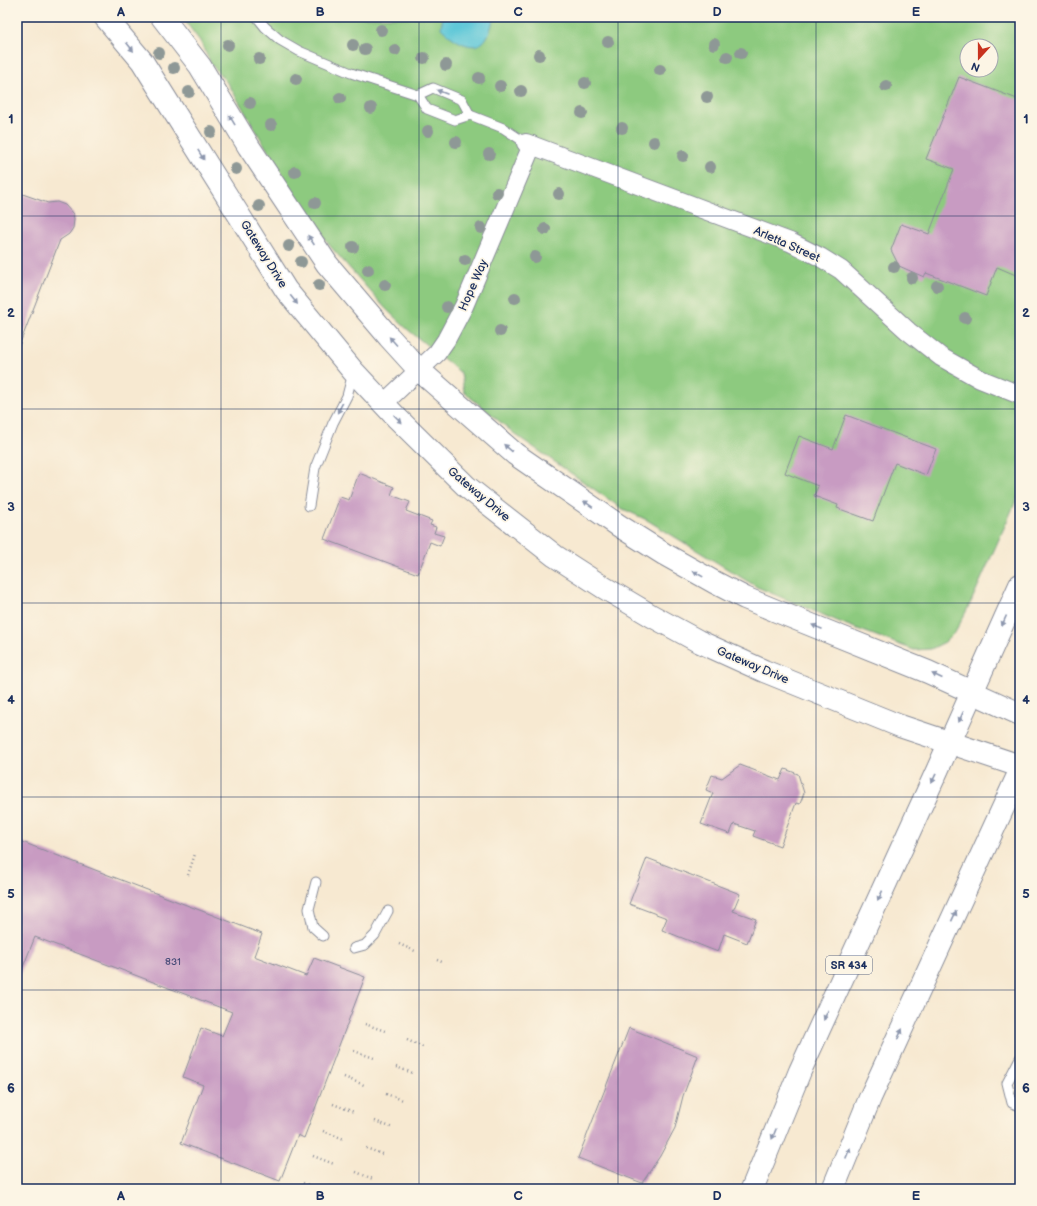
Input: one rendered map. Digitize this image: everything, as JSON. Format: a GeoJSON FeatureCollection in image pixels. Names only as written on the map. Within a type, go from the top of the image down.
{"type":"FeatureCollection","features":[{"type":"Feature","properties":{"kind":"street","name":"Gateway Drive"},"geometry":{"type":"LineString","coordinates":[[105,17],[142,61],[286,290],[353,371],[383,404],[467,487],[555,556],[609,591],[698,641],[758,669],[900,726],[1020,766]]}},
{"type":"Feature","properties":{"kind":"street"},"geometry":{"type":"LineString","coordinates":[[162,17],[200,66],[249,147],[327,264],[389,337],[420,370],[515,454],[618,525],[664,554],[745,598],[928,672],[1020,714]]}},
{"type":"Feature","properties":{"kind":"street","name":"Hope Way"},"geometry":{"type":"LineString","coordinates":[[383,404],[437,353],[446,340],[464,306],[529,144]]}},
{"type":"Feature","properties":{"kind":"street","name":"Arletta Street"},"geometry":{"type":"LineString","coordinates":[[529,144],[790,242],[820,257],[841,270],[908,331],[941,357],[980,379],[1020,395]]}},
{"type":"Feature","properties":{"kind":"street","name":"SR 434"},"geometry":{"type":"LineString","coordinates":[[752,1189],[800,1071],[950,743],[1020,585]]}},
{"type":"Feature","properties":{"kind":"street"},"geometry":{"type":"LineString","coordinates":[[833,1189],[870,1098],[1020,771]]}},
{"type":"Feature","properties":{"kind":"lane"},"geometry":{"type":"LineString","coordinates":[[256,17],[280,40],[299,52],[351,74],[418,95],[427,109],[434,112],[455,120],[470,115],[503,128],[529,144]]}},
{"type":"Feature","properties":{"kind":"lane"},"geometry":{"type":"LineString","coordinates":[[418,95],[433,88],[462,100],[470,115]]}},
{"type":"Feature","properties":{"kind":"lane"},"geometry":{"type":"LineString","coordinates":[[309,506],[315,468],[332,423],[347,396],[353,371]]}},
{"type":"Feature","properties":{"kind":"lane"},"geometry":{"type":"LineString","coordinates":[[316,882],[309,909],[313,926],[323,936]]}},
{"type":"Feature","properties":{"kind":"lane"},"geometry":{"type":"LineString","coordinates":[[354,948],[365,945],[375,935],[388,910]]}},
{"type":"Feature","properties":{"kind":"lane"},"geometry":{"type":"LineString","coordinates":[[1020,1058],[1007,1083],[1012,1103],[1020,1106]]}},
{"type":"Feature","properties":{"kind":"path"},"geometry":{"type":"LineString","coordinates":[[188,875],[195,854]]}},
{"type":"Feature","properties":{"kind":"path"},"geometry":{"type":"LineString","coordinates":[[399,944],[415,951]]}},
{"type":"Feature","properties":{"kind":"path"},"geometry":{"type":"LineString","coordinates":[[437,960],[442,962]]}},
{"type":"Feature","properties":{"kind":"path"},"geometry":{"type":"LineString","coordinates":[[365,1024],[385,1031]]}},
{"type":"Feature","properties":{"kind":"path"},"geometry":{"type":"LineString","coordinates":[[407,1040],[423,1047]]}},
{"type":"Feature","properties":{"kind":"path"},"geometry":{"type":"LineString","coordinates":[[354,1051],[374,1058]]}},
{"type":"Feature","properties":{"kind":"path"},"geometry":{"type":"LineString","coordinates":[[396,1067],[413,1073]]}},
{"type":"Feature","properties":{"kind":"path"},"geometry":{"type":"LineString","coordinates":[[344,1077],[364,1085]]}},
{"type":"Feature","properties":{"kind":"path"},"geometry":{"type":"LineString","coordinates":[[386,1094],[403,1100]]}},
{"type":"Feature","properties":{"kind":"path"},"geometry":{"type":"LineString","coordinates":[[334,1104],[354,1112]]}},
{"type":"Feature","properties":{"kind":"path"},"geometry":{"type":"LineString","coordinates":[[375,1121],[393,1128]]}},
{"type":"Feature","properties":{"kind":"path"},"geometry":{"type":"LineString","coordinates":[[323,1131],[344,1139]]}},
{"type":"Feature","properties":{"kind":"path"},"geometry":{"type":"LineString","coordinates":[[366,1148],[382,1154]]}},
{"type":"Feature","properties":{"kind":"path"},"geometry":{"type":"LineString","coordinates":[[313,1156],[334,1164]]}},
{"type":"Feature","properties":{"kind":"path"},"geometry":{"type":"LineString","coordinates":[[356,1172],[373,1179]]}},
{"type":"Feature","properties":{"kind":"path"},"geometry":{"type":"LineString","coordinates":[[303,1183],[319,1189]]}},
{"type":"Feature","properties":{"kind":"green space"},"geometry":{"type":"Polygon","coordinates":[[[182,17],[1020,17],[1020,492],[971,602],[956,631],[945,642],[931,649],[914,650],[847,625],[757,587],[647,520],[621,508],[516,435],[464,392],[461,373],[407,329],[386,309],[330,246],[297,200],[229,85],[211,64],[200,41],[182,17]]]}},
{"type":"Feature","properties":{"kind":"water"},"geometry":{"type":"Polygon","coordinates":[[[443,17],[494,17],[487,38],[482,43],[471,46],[454,39],[441,28],[443,17]]]}},
{"type":"Feature","properties":{"kind":"building"},"geometry":{"type":"Polygon","coordinates":[[[959,77],[1020,100],[1020,270],[1018,276],[997,267],[986,296],[926,273],[924,277],[899,266],[891,250],[901,224],[929,234],[954,169],[926,159],[959,77]]]}},
{"type":"Feature","properties":{"kind":"building"},"geometry":{"type":"Polygon","coordinates":[[[17,192],[48,203],[57,202],[65,205],[73,214],[74,219],[73,228],[69,234],[60,240],[17,351],[17,192]]]}},
{"type":"Feature","properties":{"kind":"building"},"geometry":{"type":"Polygon","coordinates":[[[846,415],[936,449],[926,475],[895,463],[873,521],[837,508],[838,505],[814,496],[818,486],[785,473],[799,436],[833,449],[846,415]]]}},
{"type":"Feature","properties":{"kind":"building"},"geometry":{"type":"Polygon","coordinates":[[[359,473],[394,487],[391,495],[410,502],[406,511],[432,521],[430,525],[436,527],[434,533],[444,536],[440,546],[430,542],[418,574],[324,539],[340,497],[349,500],[359,473]]]}},
{"type":"Feature","properties":{"kind":"building"},"geometry":{"type":"Polygon","coordinates":[[[740,765],[780,780],[785,769],[798,774],[804,793],[800,804],[796,803],[780,846],[753,836],[755,831],[734,824],[730,834],[701,824],[713,793],[706,790],[712,775],[722,778],[740,765]]]}},
{"type":"Feature","properties":{"kind":"building"},"geometry":{"type":"Polygon","coordinates":[[[17,840],[262,934],[254,956],[306,976],[314,958],[365,977],[304,1138],[298,1135],[280,1181],[181,1143],[203,1085],[183,1077],[201,1028],[222,1036],[232,1012],[35,937],[17,982],[17,840]]]}},
{"type":"Feature","properties":{"kind":"building"},"geometry":{"type":"Polygon","coordinates":[[[647,858],[740,894],[733,911],[756,919],[747,943],[724,934],[718,952],[662,930],[667,918],[629,904],[647,858]]]}},
{"type":"Feature","properties":{"kind":"building"},"geometry":{"type":"Polygon","coordinates":[[[629,1028],[698,1056],[683,1096],[675,1128],[660,1156],[642,1183],[578,1158],[629,1028]]]}}]}
